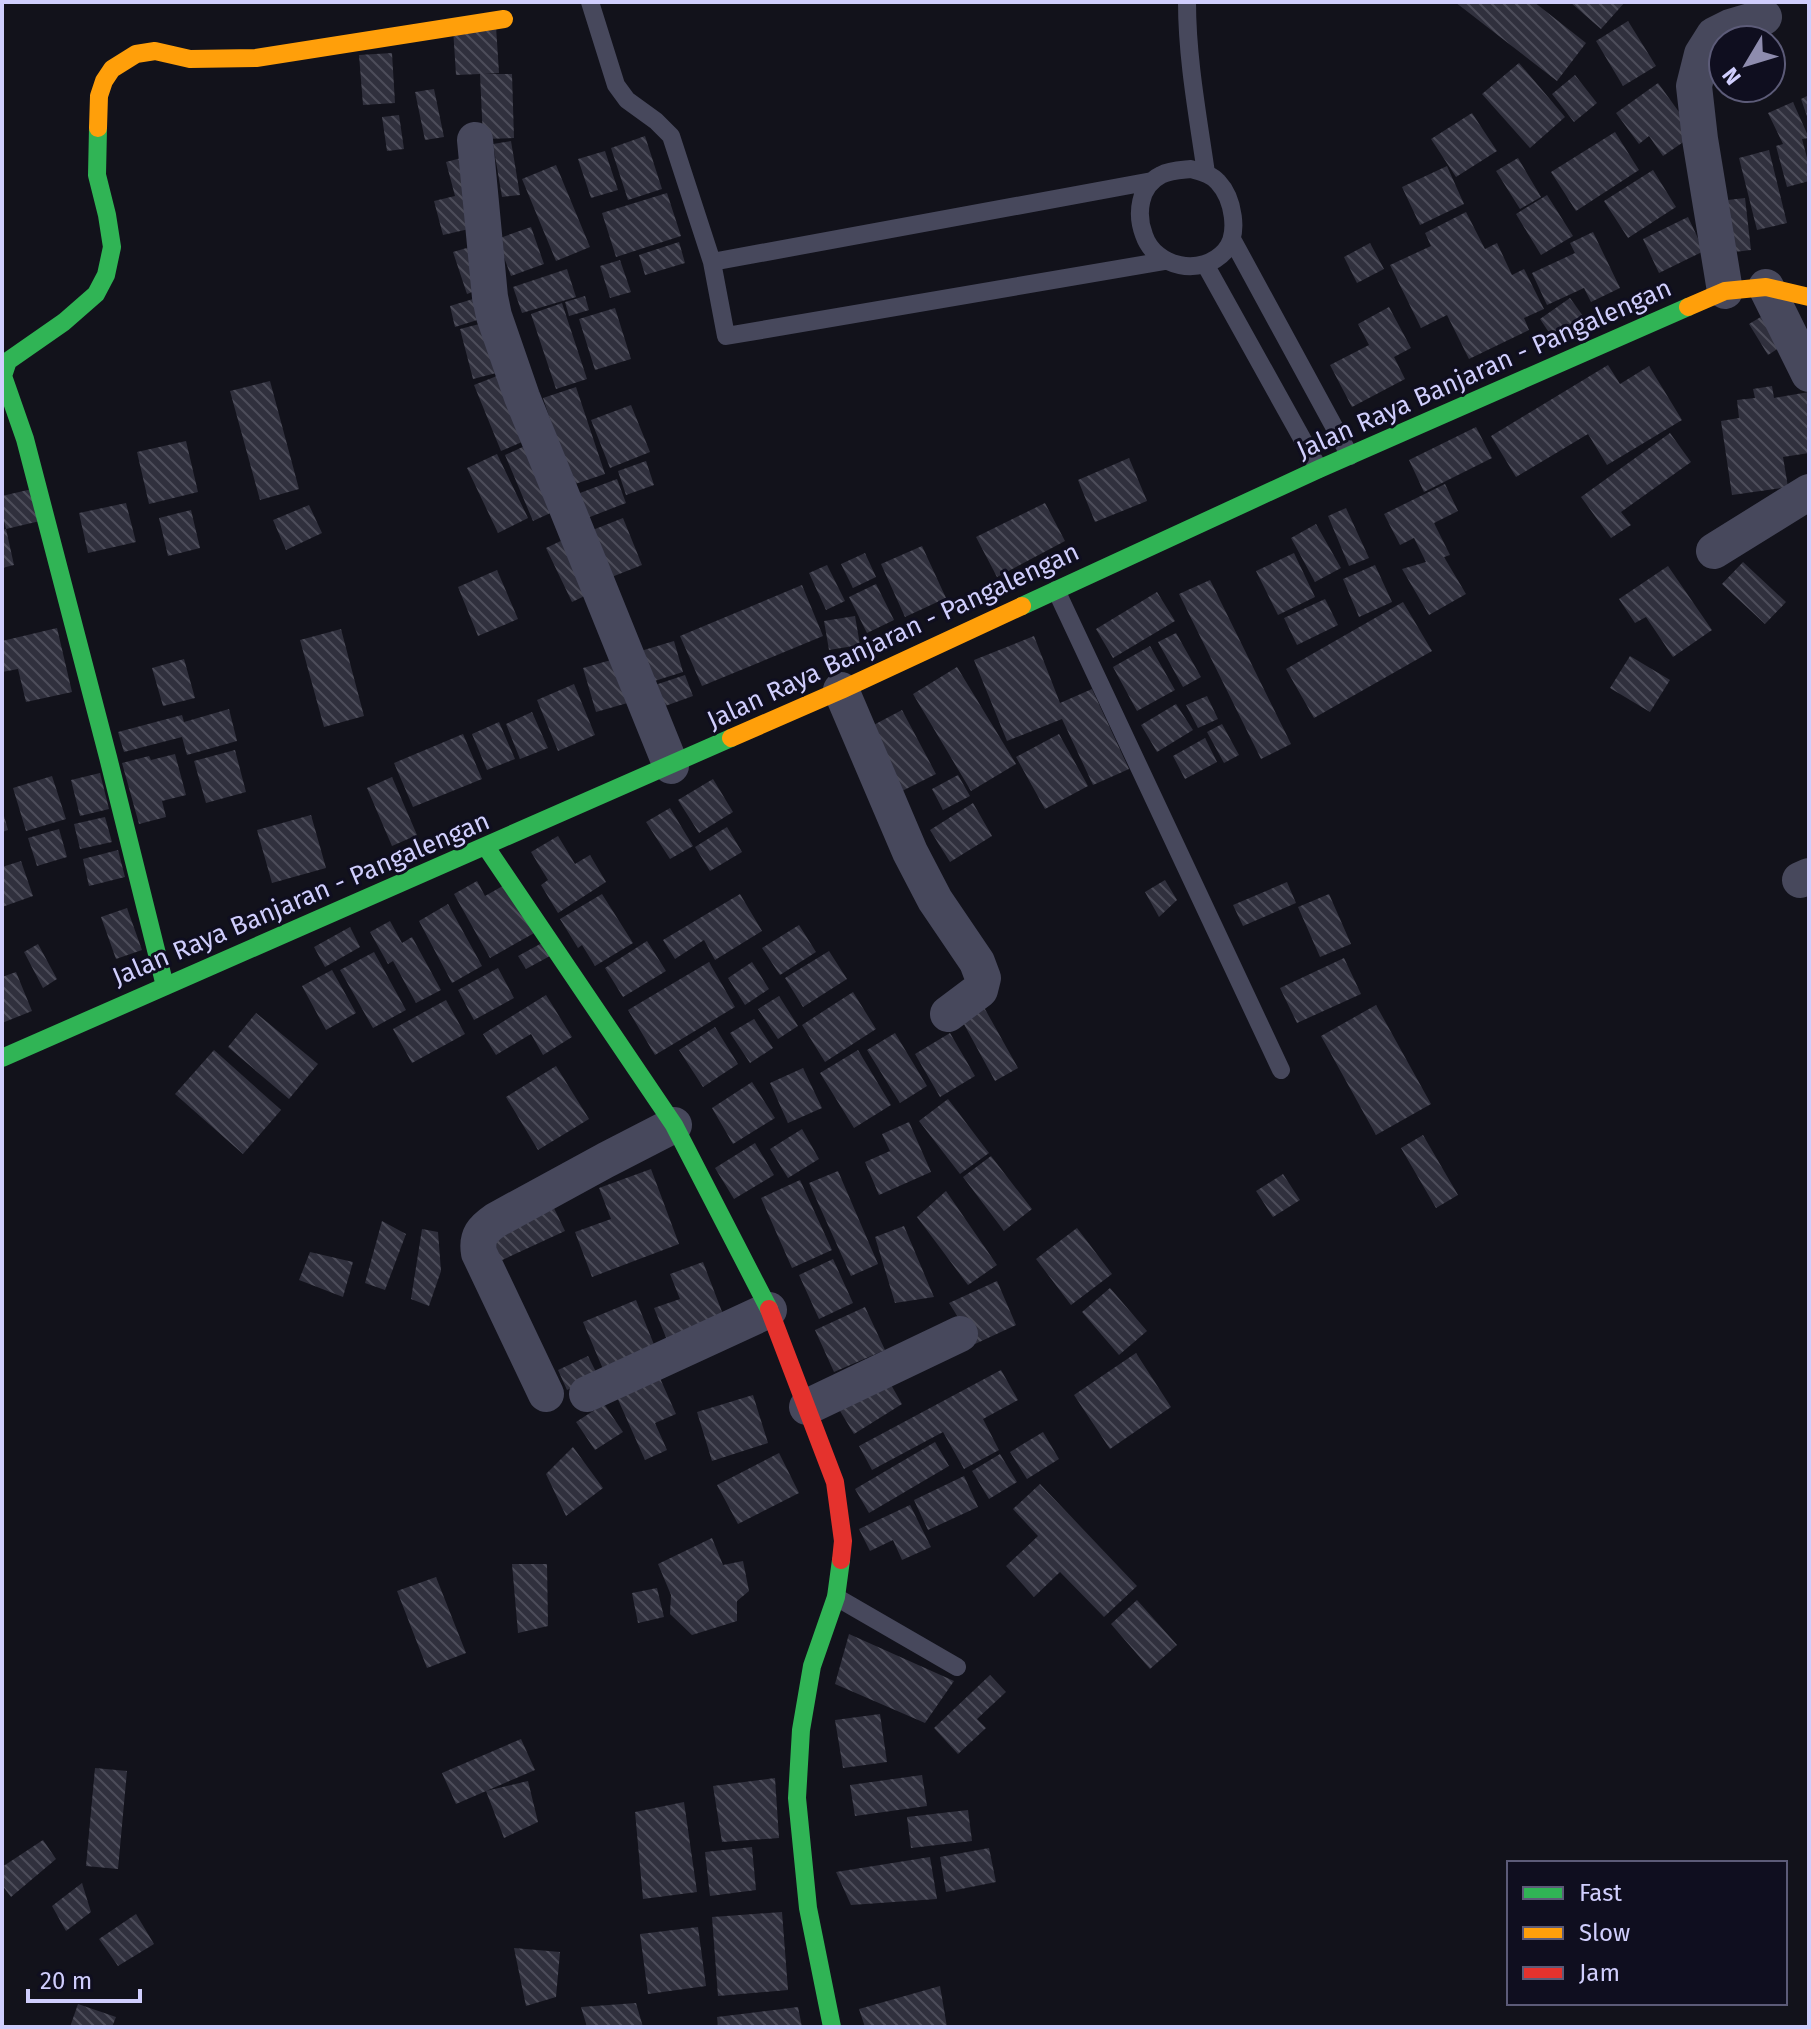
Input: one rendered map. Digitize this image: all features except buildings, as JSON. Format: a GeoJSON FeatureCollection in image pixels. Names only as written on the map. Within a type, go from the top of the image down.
{"type":"FeatureCollection","features":[{"type":"Feature","properties":{"kind":"street"},"geometry":{"type":"LineString","coordinates":[[1725,291],[1694,86],[1702,54],[1714,35],[1764,17]]}},
{"type":"Feature","properties":{"kind":"street"},"geometry":{"type":"LineString","coordinates":[[165,986],[29,454],[3,376],[8,361],[64,322],[96,294],[106,275],[112,247],[97,175],[99,96],[104,81],[112,69],[123,61],[145,52],[155,51],[190,59],[256,58],[504,19]]}},
{"type":"Feature","properties":{"kind":"street"},"geometry":{"type":"LineString","coordinates":[[475,140],[494,316],[528,412],[671,766]]}},
{"type":"Feature","properties":{"kind":"street"},"geometry":{"type":"LineString","coordinates":[[1766,287],[1809,374]]}},
{"type":"Feature","properties":{"kind":"street","name":"Jalan Raya Banjaran - Pangalengan"},"geometry":{"type":"LineString","coordinates":[[2,1058],[671,766],[1319,469],[1725,291],[1766,287],[1809,297]]}},
{"type":"Feature","properties":{"kind":"street"},"geometry":{"type":"LineString","coordinates":[[1714,551],[1809,492]]}},
{"type":"Feature","properties":{"kind":"street"},"geometry":{"type":"LineString","coordinates":[[841,690],[910,852],[935,900],[977,962],[983,978],[980,990],[948,1014]]}},
{"type":"Feature","properties":{"kind":"street"},"geometry":{"type":"LineString","coordinates":[[486,847],[674,1125],[769,1310],[835,1482],[843,1541],[836,1597],[812,1666],[801,1730],[797,1798],[808,1908],[832,2027]]}},
{"type":"Feature","properties":{"kind":"street"},"geometry":{"type":"LineString","coordinates":[[546,1394],[479,1253],[479,1236],[496,1220],[674,1125]]}},
{"type":"Feature","properties":{"kind":"street"},"geometry":{"type":"LineString","coordinates":[[587,1394],[769,1310]]}},
{"type":"Feature","properties":{"kind":"street"},"geometry":{"type":"LineString","coordinates":[[807,1407],[960,1334]]}},
{"type":"Feature","properties":{"kind":"lane"},"geometry":{"type":"LineString","coordinates":[[590,2],[616,85],[627,100],[671,136],[712,262],[726,336],[1165,261]]}},
{"type":"Feature","properties":{"kind":"lane"},"geometry":{"type":"LineString","coordinates":[[1187,2],[1192,72],[1206,173]]}},
{"type":"Feature","properties":{"kind":"lane"},"geometry":{"type":"LineString","coordinates":[[1232,239],[1226,250],[1205,264],[1185,266],[1165,261],[1146,242],[1142,232],[1140,206],[1145,191],[1152,181],[1174,170],[1191,169],[1206,173],[1219,182],[1232,210],[1232,239],[1350,456]]}},
{"type":"Feature","properties":{"kind":"lane"},"geometry":{"type":"LineString","coordinates":[[712,262],[1152,181]]}},
{"type":"Feature","properties":{"kind":"lane"},"geometry":{"type":"LineString","coordinates":[[1205,264],[1319,469]]}},
{"type":"Feature","properties":{"kind":"lane"},"geometry":{"type":"LineString","coordinates":[[1056,590],[1281,1070]]}},
{"type":"Feature","properties":{"kind":"lane"},"geometry":{"type":"LineString","coordinates":[[836,1597],[957,1667]]}},
{"type":"Feature","properties":{"kind":"traffic: fast"},"geometry":{"type":"LineString","coordinates":[[98,128],[97,175],[112,247],[106,275],[96,294],[64,322],[8,361],[3,376],[25,439],[165,986]]}},
{"type":"Feature","properties":{"kind":"traffic: fast"},"geometry":{"type":"LineString","coordinates":[[1022,606],[1319,469],[1688,307]]}},
{"type":"Feature","properties":{"kind":"traffic: fast"},"geometry":{"type":"LineString","coordinates":[[2,1058],[731,738]]}},
{"type":"Feature","properties":{"kind":"traffic: fast"},"geometry":{"type":"LineString","coordinates":[[486,847],[674,1125],[769,1309]]}},
{"type":"Feature","properties":{"kind":"traffic: fast"},"geometry":{"type":"LineString","coordinates":[[832,2027],[808,1908],[797,1798],[801,1730],[812,1666],[836,1597],[841,1560]]}},
{"type":"Feature","properties":{"kind":"traffic: slow"},"geometry":{"type":"LineString","coordinates":[[98,128],[99,96],[104,81],[112,69],[136,54],[155,51],[190,59],[256,58],[504,19]]}},
{"type":"Feature","properties":{"kind":"traffic: slow"},"geometry":{"type":"LineString","coordinates":[[1688,307],[1725,291],[1766,287],[1809,297]]}},
{"type":"Feature","properties":{"kind":"traffic: slow"},"geometry":{"type":"LineString","coordinates":[[731,738],[1022,606]]}},
{"type":"Feature","properties":{"kind":"traffic: jam"},"geometry":{"type":"LineString","coordinates":[[769,1309],[835,1482],[843,1541],[841,1560]]}}]}
